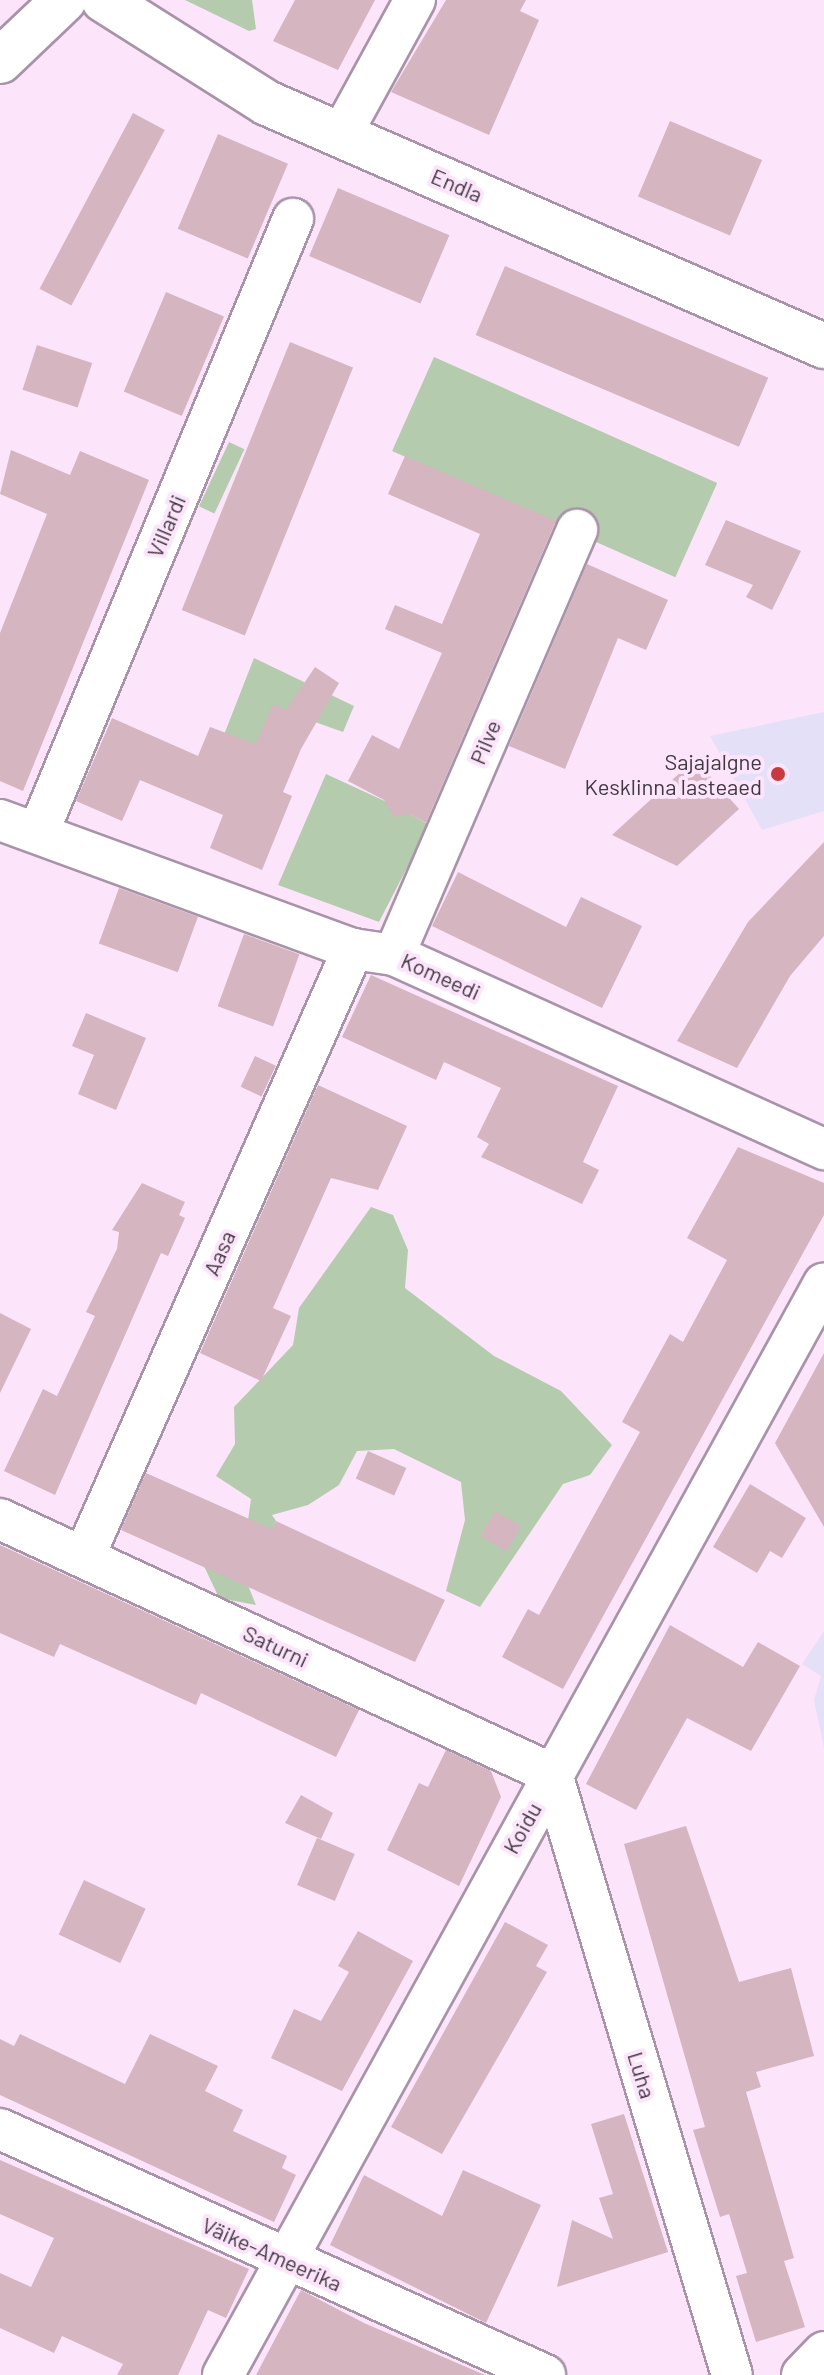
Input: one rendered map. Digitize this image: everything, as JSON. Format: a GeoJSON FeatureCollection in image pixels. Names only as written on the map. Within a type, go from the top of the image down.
{"type":"FeatureCollection","features":[{"type":"Feature","properties":{"kind":"main road"},"geometry":{"type":"LineString","coordinates":[[0,61],[64,0]]}},
{"type":"Feature","properties":{"kind":"main road","name":"Endla"},"geometry":{"type":"LineString","coordinates":[[104,0],[267,103],[824,346]]}},
{"type":"Feature","properties":{"kind":"main road"},"geometry":{"type":"LineString","coordinates":[[751,315],[824,316]]}},
{"type":"Feature","properties":{"kind":"street"},"geometry":{"type":"LineString","coordinates":[[341,135],[415,0]]}},
{"type":"Feature","properties":{"kind":"street","name":"Villardi"},"geometry":{"type":"LineString","coordinates":[[38,833],[293,219]]}},
{"type":"Feature","properties":{"kind":"street","name":"Pilve"},"geometry":{"type":"LineString","coordinates":[[394,955],[577,530]]}},
{"type":"Feature","properties":{"kind":"street","name":"Komeedi"},"geometry":{"type":"LineString","coordinates":[[0,820],[353,949],[394,955],[824,1149]]}},
{"type":"Feature","properties":{"kind":"street","name":"Aasa"},"geometry":{"type":"LineString","coordinates":[[84,1557],[353,949]]}},
{"type":"Feature","properties":{"kind":"street","name":"Koidu"},"geometry":{"type":"LineString","coordinates":[[223,2375],[824,1283]]}},
{"type":"Feature","properties":{"kind":"street","name":"Saturni"},"geometry":{"type":"LineString","coordinates":[[0,1519],[552,1774]]}},
{"type":"Feature","properties":{"kind":"street","name":"Luha"},"geometry":{"type":"LineString","coordinates":[[552,1774],[732,2375]]}},
{"type":"Feature","properties":{"kind":"street","name":"Väike-Ameerika"},"geometry":{"type":"LineString","coordinates":[[0,2129],[284,2262],[545,2375]]}},
{"type":"Feature","properties":{"kind":"street"},"geometry":{"type":"LineString","coordinates":[[802,2375],[824,2352]]}},
{"type":"Feature","properties":{"kind":"shaded area","name":"Sajajalgne Kesklinna lasteaed"},"geometry":{"type":"Polygon","coordinates":[[[824,712],[824,811],[762,830],[710,736],[824,712]]]}},
{"type":"Feature","properties":{"kind":"shaded area"},"geometry":{"type":"Polygon","coordinates":[[[824,1631],[824,1748],[814,1700],[821,1676],[802,1664],[824,1631]]]}},
{"type":"Feature","properties":{"kind":"green space"},"geometry":{"type":"Polygon","coordinates":[[[185,0],[252,0],[256,29],[249,31],[185,0]]]}},
{"type":"Feature","properties":{"kind":"green space"},"geometry":{"type":"Polygon","coordinates":[[[434,357],[717,483],[675,577],[392,451],[434,357]]]}},
{"type":"Feature","properties":{"kind":"green space"},"geometry":{"type":"Polygon","coordinates":[[[229,442],[244,449],[214,514],[199,506],[229,442]]]}},
{"type":"Feature","properties":{"kind":"green space"},"geometry":{"type":"Polygon","coordinates":[[[254,658],[354,706],[343,732],[312,721],[280,747],[218,750],[254,658]]]}},
{"type":"Feature","properties":{"kind":"green space"},"geometry":{"type":"Polygon","coordinates":[[[326,774],[389,803],[398,816],[407,812],[429,825],[379,922],[278,885],[326,774]]]}},
{"type":"Feature","properties":{"kind":"green space"},"geometry":{"type":"Polygon","coordinates":[[[371,1207],[393,1215],[408,1250],[405,1288],[494,1356],[561,1391],[612,1445],[590,1475],[563,1484],[480,1607],[446,1591],[465,1520],[461,1482],[394,1449],[357,1451],[339,1485],[308,1505],[272,1515],[276,1521],[247,1583],[256,1605],[219,1598],[203,1564],[248,1520],[251,1499],[216,1476],[235,1444],[234,1407],[293,1345],[299,1308],[371,1207]]]}},
{"type":"Feature","properties":{"kind":"building"},"geometry":{"type":"Polygon","coordinates":[[[295,0],[375,0],[338,70],[273,41],[295,0]]]}},
{"type":"Feature","properties":{"kind":"building"},"geometry":{"type":"Polygon","coordinates":[[[446,0],[526,0],[520,11],[539,20],[489,135],[391,92],[446,0]]]}},
{"type":"Feature","properties":{"kind":"building"},"geometry":{"type":"Polygon","coordinates":[[[133,113],[165,130],[71,306],[40,289],[133,113]]]}},
{"type":"Feature","properties":{"kind":"building"},"geometry":{"type":"Polygon","coordinates":[[[670,121],[762,160],[730,236],[638,196],[670,121]]]}},
{"type":"Feature","properties":{"kind":"building"},"geometry":{"type":"Polygon","coordinates":[[[218,134],[288,164],[248,259],[178,229],[218,134]]]}},
{"type":"Feature","properties":{"kind":"building"},"geometry":{"type":"Polygon","coordinates":[[[338,188],[449,235],[420,303],[309,256],[338,188]]]}},
{"type":"Feature","properties":{"kind":"building"},"geometry":{"type":"Polygon","coordinates":[[[505,266],[768,378],[739,447],[476,335],[505,266]]]}},
{"type":"Feature","properties":{"kind":"building"},"geometry":{"type":"Polygon","coordinates":[[[166,292],[224,317],[182,416],[124,391],[166,292]]]}},
{"type":"Feature","properties":{"kind":"building"},"geometry":{"type":"Polygon","coordinates":[[[290,342],[353,367],[245,635],[182,610],[290,342]]]}},
{"type":"Feature","properties":{"kind":"building"},"geometry":{"type":"Polygon","coordinates":[[[37,345],[92,363],[78,408],[22,390],[37,345]]]}},
{"type":"Feature","properties":{"kind":"building"},"geometry":{"type":"Polygon","coordinates":[[[11,450],[70,475],[80,451],[149,480],[23,791],[0,781],[0,633],[47,514],[0,494],[11,450]]]}},
{"type":"Feature","properties":{"kind":"building"},"geometry":{"type":"Polygon","coordinates":[[[405,456],[556,521],[426,823],[410,814],[394,817],[384,800],[348,781],[372,735],[399,749],[442,653],[385,629],[395,605],[442,624],[480,534],[388,494],[405,456]]]}},
{"type":"Feature","properties":{"kind":"building"},"geometry":{"type":"Polygon","coordinates":[[[726,520],[801,551],[772,610],[746,597],[753,585],[705,565],[726,520]]]}},
{"type":"Feature","properties":{"kind":"building"},"geometry":{"type":"Polygon","coordinates":[[[587,564],[668,600],[646,650],[618,638],[565,769],[509,746],[587,564]]]}},
{"type":"Feature","properties":{"kind":"building"},"geometry":{"type":"Polygon","coordinates":[[[315,667],[339,683],[301,749],[283,792],[292,796],[262,870],[210,848],[223,815],[140,780],[122,821],[76,801],[112,718],[198,756],[210,727],[256,744],[273,704],[286,710],[315,667]]]}},
{"type":"Feature","properties":{"kind":"building"},"geometry":{"type":"Polygon","coordinates":[[[695,759],[739,809],[677,866],[612,835],[695,759]]]}},
{"type":"Feature","properties":{"kind":"building"},"geometry":{"type":"Polygon","coordinates":[[[824,842],[824,936],[790,976],[737,1068],[677,1041],[748,922],[824,842]]]}},
{"type":"Feature","properties":{"kind":"building"},"geometry":{"type":"Polygon","coordinates":[[[458,872],[566,927],[581,897],[642,926],[602,1008],[432,926],[458,872]]]}},
{"type":"Feature","properties":{"kind":"building"},"geometry":{"type":"Polygon","coordinates":[[[119,888],[198,917],[178,972],[99,943],[119,888]]]}},
{"type":"Feature","properties":{"kind":"building"},"geometry":{"type":"Polygon","coordinates":[[[244,934],[299,954],[273,1027],[218,1006],[244,934]]]}},
{"type":"Feature","properties":{"kind":"building"},"geometry":{"type":"Polygon","coordinates":[[[371,975],[618,1086],[583,1162],[599,1170],[582,1204],[481,1157],[489,1144],[477,1137],[501,1088],[444,1062],[436,1080],[342,1037],[371,975]]]}},
{"type":"Feature","properties":{"kind":"building"},"geometry":{"type":"Polygon","coordinates":[[[86,1013],[146,1038],[116,1110],[78,1094],[94,1055],[72,1046],[86,1013]]]}},
{"type":"Feature","properties":{"kind":"building"},"geometry":{"type":"Polygon","coordinates":[[[255,1056],[276,1066],[261,1097],[241,1087],[255,1056]]]}},
{"type":"Feature","properties":{"kind":"building"},"geometry":{"type":"Polygon","coordinates":[[[318,1085],[407,1126],[378,1190],[331,1178],[273,1308],[291,1316],[261,1381],[200,1353],[318,1085]]]}},
{"type":"Feature","properties":{"kind":"building"},"geometry":{"type":"Polygon","coordinates":[[[738,1147],[824,1183],[824,1215],[563,1689],[502,1657],[528,1609],[539,1615],[640,1432],[622,1422],[670,1334],[683,1342],[727,1260],[687,1238],[738,1147]]]}},
{"type":"Feature","properties":{"kind":"building"},"geometry":{"type":"Polygon","coordinates":[[[142,1183],[185,1202],[179,1215],[185,1218],[168,1256],[161,1253],[55,1495],[4,1471],[43,1389],[57,1396],[95,1316],[86,1312],[117,1249],[119,1232],[112,1230],[142,1183]]]}},
{"type":"Feature","properties":{"kind":"building"},"geometry":{"type":"Polygon","coordinates":[[[0,1313],[31,1329],[0,1393],[0,1313]]]}},
{"type":"Feature","properties":{"kind":"building"},"geometry":{"type":"Polygon","coordinates":[[[824,1353],[824,1527],[775,1443],[824,1353]]]}},
{"type":"Feature","properties":{"kind":"building"},"geometry":{"type":"Polygon","coordinates":[[[368,1451],[406,1468],[394,1495],[356,1478],[368,1451]]]}},
{"type":"Feature","properties":{"kind":"building"},"geometry":{"type":"Polygon","coordinates":[[[146,1473],[272,1529],[276,1521],[445,1600],[415,1662],[121,1530],[146,1473]]]}},
{"type":"Feature","properties":{"kind":"building"},"geometry":{"type":"Polygon","coordinates":[[[750,1484],[806,1518],[782,1558],[770,1551],[757,1573],[713,1547],[750,1484]]]}},
{"type":"Feature","properties":{"kind":"building"},"geometry":{"type":"Polygon","coordinates":[[[495,1511],[521,1526],[506,1551],[481,1536],[495,1511]]]}},
{"type":"Feature","properties":{"kind":"building"},"geometry":{"type":"Polygon","coordinates":[[[0,1545],[359,1710],[336,1757],[201,1693],[196,1705],[60,1644],[54,1657],[0,1633],[0,1545]]]}},
{"type":"Feature","properties":{"kind":"building"},"geometry":{"type":"Polygon","coordinates":[[[670,1625],[743,1667],[758,1642],[800,1666],[751,1751],[687,1718],[636,1810],[586,1784],[670,1625]]]}},
{"type":"Feature","properties":{"kind":"building"},"geometry":{"type":"Polygon","coordinates":[[[446,1750],[491,1771],[501,1797],[459,1886],[387,1850],[419,1783],[428,1787],[446,1750]]]}},
{"type":"Feature","properties":{"kind":"building"},"geometry":{"type":"Polygon","coordinates":[[[301,1795],[333,1813],[321,1839],[285,1823],[301,1795]]]}},
{"type":"Feature","properties":{"kind":"building"},"geometry":{"type":"Polygon","coordinates":[[[686,1826],[739,1982],[791,1968],[814,2056],[756,2072],[761,2087],[746,2092],[794,2258],[784,2261],[805,2327],[756,2342],[736,2276],[747,2273],[729,2214],[720,2217],[693,2130],[705,2127],[624,1844],[686,1826]]]}},
{"type":"Feature","properties":{"kind":"building"},"geometry":{"type":"Polygon","coordinates":[[[317,1838],[355,1854],[335,1901],[297,1885],[317,1838]]]}},
{"type":"Feature","properties":{"kind":"building"},"geometry":{"type":"Polygon","coordinates":[[[84,1880],[146,1909],[120,1963],[59,1934],[84,1880]]]}},
{"type":"Feature","properties":{"kind":"building"},"geometry":{"type":"Polygon","coordinates":[[[505,1922],[548,1945],[536,1966],[547,1972],[442,2154],[391,2127],[505,1922]]]}},
{"type":"Feature","properties":{"kind":"building"},"geometry":{"type":"Polygon","coordinates":[[[358,1931],[413,1961],[342,2091],[271,2058],[294,2009],[321,2021],[349,1972],[338,1966],[358,1931]]]}},
{"type":"Feature","properties":{"kind":"building"},"geometry":{"type":"Polygon","coordinates":[[[20,2034],[125,2084],[150,2034],[218,2066],[205,2091],[243,2110],[233,2131],[287,2156],[282,2168],[296,2175],[274,2222],[0,2095],[0,2039],[14,2046],[20,2034]]]}},
{"type":"Feature","properties":{"kind":"building"},"geometry":{"type":"Polygon","coordinates":[[[624,2114],[668,2252],[557,2287],[572,2220],[613,2239],[599,2198],[613,2194],[591,2124],[624,2114]]]}},
{"type":"Feature","properties":{"kind":"building"},"geometry":{"type":"Polygon","coordinates":[[[0,2160],[249,2269],[226,2318],[208,2310],[178,2375],[117,2375],[123,2364],[62,2336],[54,2353],[0,2328],[0,2273],[31,2287],[54,2238],[0,2214],[0,2160]]]}},
{"type":"Feature","properties":{"kind":"building"},"geometry":{"type":"Polygon","coordinates":[[[463,2170],[541,2205],[486,2323],[330,2245],[364,2175],[442,2216],[463,2170]]]}},
{"type":"Feature","properties":{"kind":"building"},"geometry":{"type":"Polygon","coordinates":[[[301,2290],[364,2323],[485,2375],[256,2375],[301,2290]]]}},
{"type":"Feature","properties":{"kind":"place","name":"Sajajalgne Kesklinna lasteaed"},"geometry":{"type":"Point","coordinates":[778,774]}}]}
